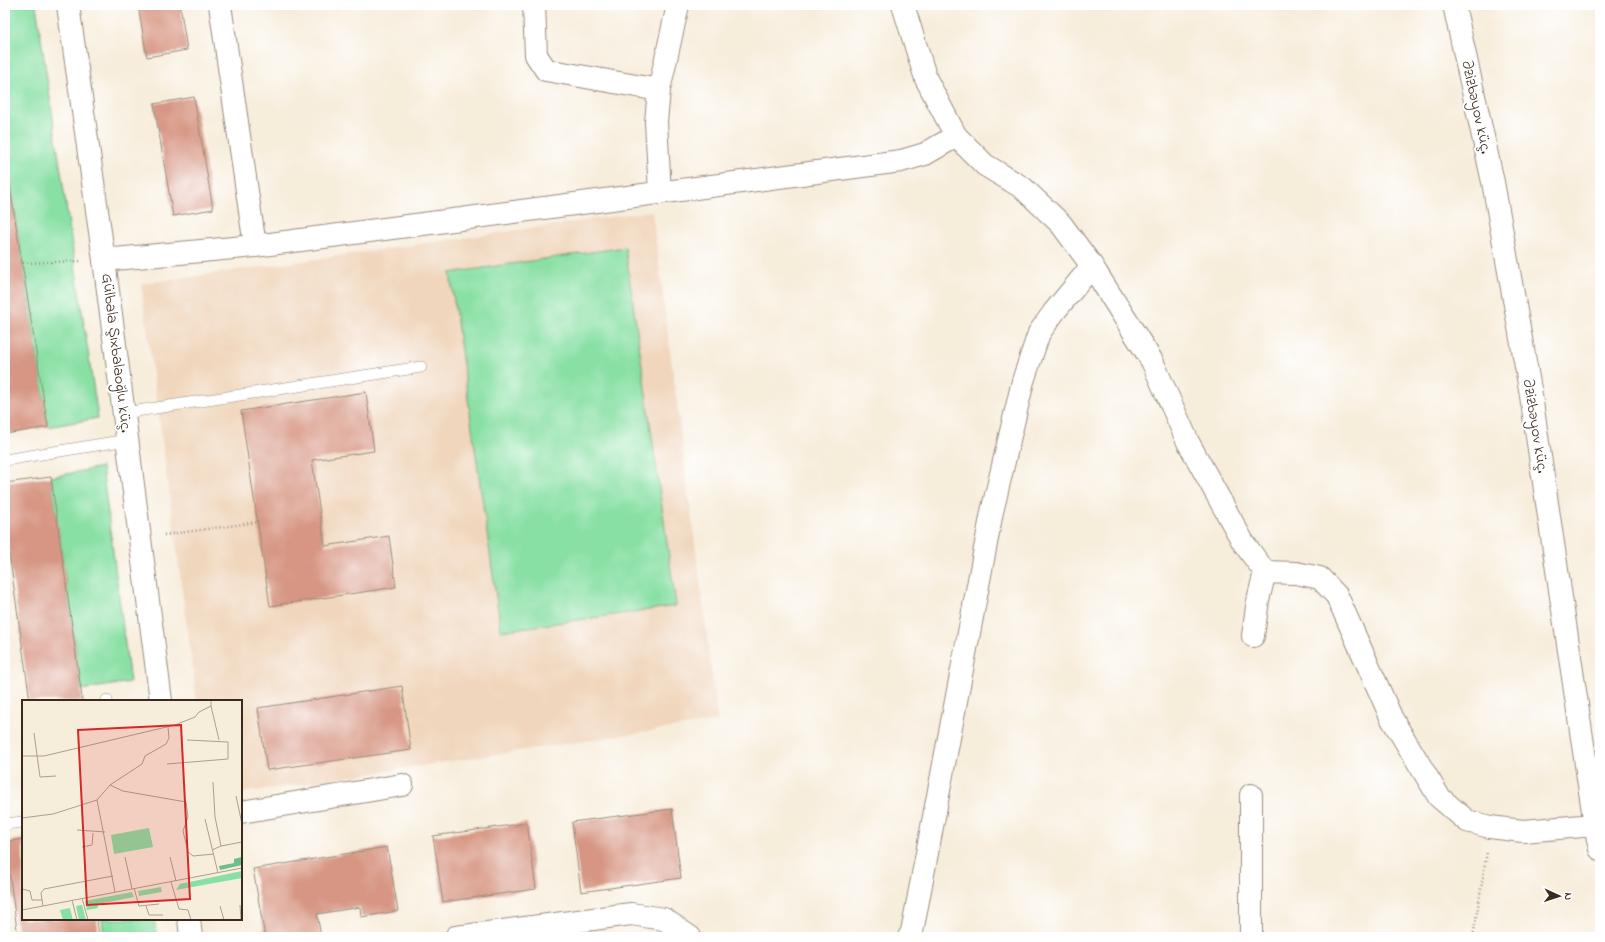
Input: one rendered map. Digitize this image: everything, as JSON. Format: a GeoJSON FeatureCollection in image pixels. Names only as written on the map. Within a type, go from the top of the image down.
{"type":"FeatureCollection","features":[{"type":"Feature","properties":{"kind":"street","name":"Gülbala Şıxbalaoğlu küç."},"geometry":{"type":"LineString","coordinates":[[68,5],[104,260],[160,700]]}},
{"type":"Feature","properties":{"kind":"street"},"geometry":{"type":"LineString","coordinates":[[220,5],[255,246]]}},
{"type":"Feature","properties":{"kind":"street"},"geometry":{"type":"LineString","coordinates":[[534,5],[536,55],[546,70],[658,90]]}},
{"type":"Feature","properties":{"kind":"street"},"geometry":{"type":"LineString","coordinates":[[660,193],[656,122],[658,90],[678,5]]}},
{"type":"Feature","properties":{"kind":"street"},"geometry":{"type":"LineString","coordinates":[[903,5],[926,79],[956,136],[985,165],[1023,188],[1061,224],[1092,266],[1152,361],[1188,442],[1243,542],[1265,572]]}},
{"type":"Feature","properties":{"kind":"street","name":"Əzizbəyov küç."},"geometry":{"type":"LineString","coordinates":[[1454,5],[1493,182],[1528,381],[1595,825],[1600,849]]}},
{"type":"Feature","properties":{"kind":"street"},"geometry":{"type":"LineString","coordinates":[[104,260],[255,246],[901,161],[925,154],[956,136]]}},
{"type":"Feature","properties":{"kind":"street"},"geometry":{"type":"LineString","coordinates":[[909,937],[912,932],[992,512],[1023,381],[1039,333],[1054,312],[1092,266]]}},
{"type":"Feature","properties":{"kind":"street"},"geometry":{"type":"LineString","coordinates":[[1265,572],[1296,573],[1320,578],[1337,596],[1392,719],[1439,797],[1467,821],[1490,827],[1523,831],[1595,825]]}},
{"type":"Feature","properties":{"kind":"street"},"geometry":{"type":"LineString","coordinates":[[1253,636],[1258,600],[1265,572]]}},
{"type":"Feature","properties":{"kind":"street"},"geometry":{"type":"LineString","coordinates":[[242,812],[402,786]]}},
{"type":"Feature","properties":{"kind":"street"},"geometry":{"type":"LineString","coordinates":[[1251,795],[1251,937]]}},
{"type":"Feature","properties":{"kind":"street"},"geometry":{"type":"LineString","coordinates":[[456,937],[631,914],[664,919],[690,937]]}},
{"type":"Feature","properties":{"kind":"street"},"geometry":{"type":"LineString","coordinates":[[189,920],[191,937]]}},
{"type":"Feature","properties":{"kind":"lane"},"geometry":{"type":"LineString","coordinates":[[124,413],[421,367]]}},
{"type":"Feature","properties":{"kind":"lane"},"geometry":{"type":"LineString","coordinates":[[5,460],[127,440]]}},
{"type":"Feature","properties":{"kind":"lane"},"geometry":{"type":"LineString","coordinates":[[5,824],[22,822]]}},
{"type":"Feature","properties":{"kind":"path"},"geometry":{"type":"LineString","coordinates":[[23,264],[104,260]]}},
{"type":"Feature","properties":{"kind":"path"},"geometry":{"type":"LineString","coordinates":[[140,538],[258,522]]}},
{"type":"Feature","properties":{"kind":"path"},"geometry":{"type":"LineString","coordinates":[[1473,937],[1490,827]]}},
{"type":"Feature","properties":{"kind":"shaded area"},"geometry":{"type":"Polygon","coordinates":[[[652,211],[718,721],[242,793],[242,700],[197,700],[141,284],[652,211]]]}},
{"type":"Feature","properties":{"kind":"green space"},"geometry":{"type":"Polygon","coordinates":[[[5,5],[36,5],[98,418],[48,427],[5,151],[5,5]]]}},
{"type":"Feature","properties":{"kind":"green space"},"geometry":{"type":"Polygon","coordinates":[[[625,247],[676,606],[501,631],[450,273],[625,247]]]}},
{"type":"Feature","properties":{"kind":"green space"},"geometry":{"type":"Polygon","coordinates":[[[102,467],[130,682],[81,690],[51,477],[102,467]]]}},
{"type":"Feature","properties":{"kind":"green space"},"geometry":{"type":"Polygon","coordinates":[[[102,920],[154,920],[157,937],[104,937],[102,920]]]}},
{"type":"Feature","properties":{"kind":"building"},"geometry":{"type":"Polygon","coordinates":[[[138,5],[180,5],[187,50],[147,57],[138,5]]]}},
{"type":"Feature","properties":{"kind":"building"},"geometry":{"type":"Polygon","coordinates":[[[194,97],[213,209],[173,216],[154,104],[194,97]]]}},
{"type":"Feature","properties":{"kind":"building"},"geometry":{"type":"Polygon","coordinates":[[[5,156],[48,427],[5,434],[5,156]]]}},
{"type":"Feature","properties":{"kind":"building"},"geometry":{"type":"Polygon","coordinates":[[[366,392],[374,451],[312,460],[325,546],[389,536],[396,587],[270,606],[241,411],[366,392]]]}},
{"type":"Feature","properties":{"kind":"building"},"geometry":{"type":"Polygon","coordinates":[[[51,477],[82,700],[30,700],[5,524],[5,483],[51,477]]]}},
{"type":"Feature","properties":{"kind":"building"},"geometry":{"type":"Polygon","coordinates":[[[402,686],[411,750],[267,770],[258,708],[402,686]]]}},
{"type":"Feature","properties":{"kind":"building"},"geometry":{"type":"Polygon","coordinates":[[[672,809],[681,878],[581,892],[572,822],[672,809]]]}},
{"type":"Feature","properties":{"kind":"building"},"geometry":{"type":"Polygon","coordinates":[[[527,823],[536,889],[443,902],[433,836],[527,823]]]}},
{"type":"Feature","properties":{"kind":"building"},"geometry":{"type":"Polygon","coordinates":[[[22,839],[22,920],[97,920],[99,937],[18,937],[5,842],[22,839]]]}},
{"type":"Feature","properties":{"kind":"building"},"geometry":{"type":"Polygon","coordinates":[[[387,847],[398,911],[361,917],[360,907],[317,914],[321,937],[265,937],[253,869],[387,847]]]}}]}
